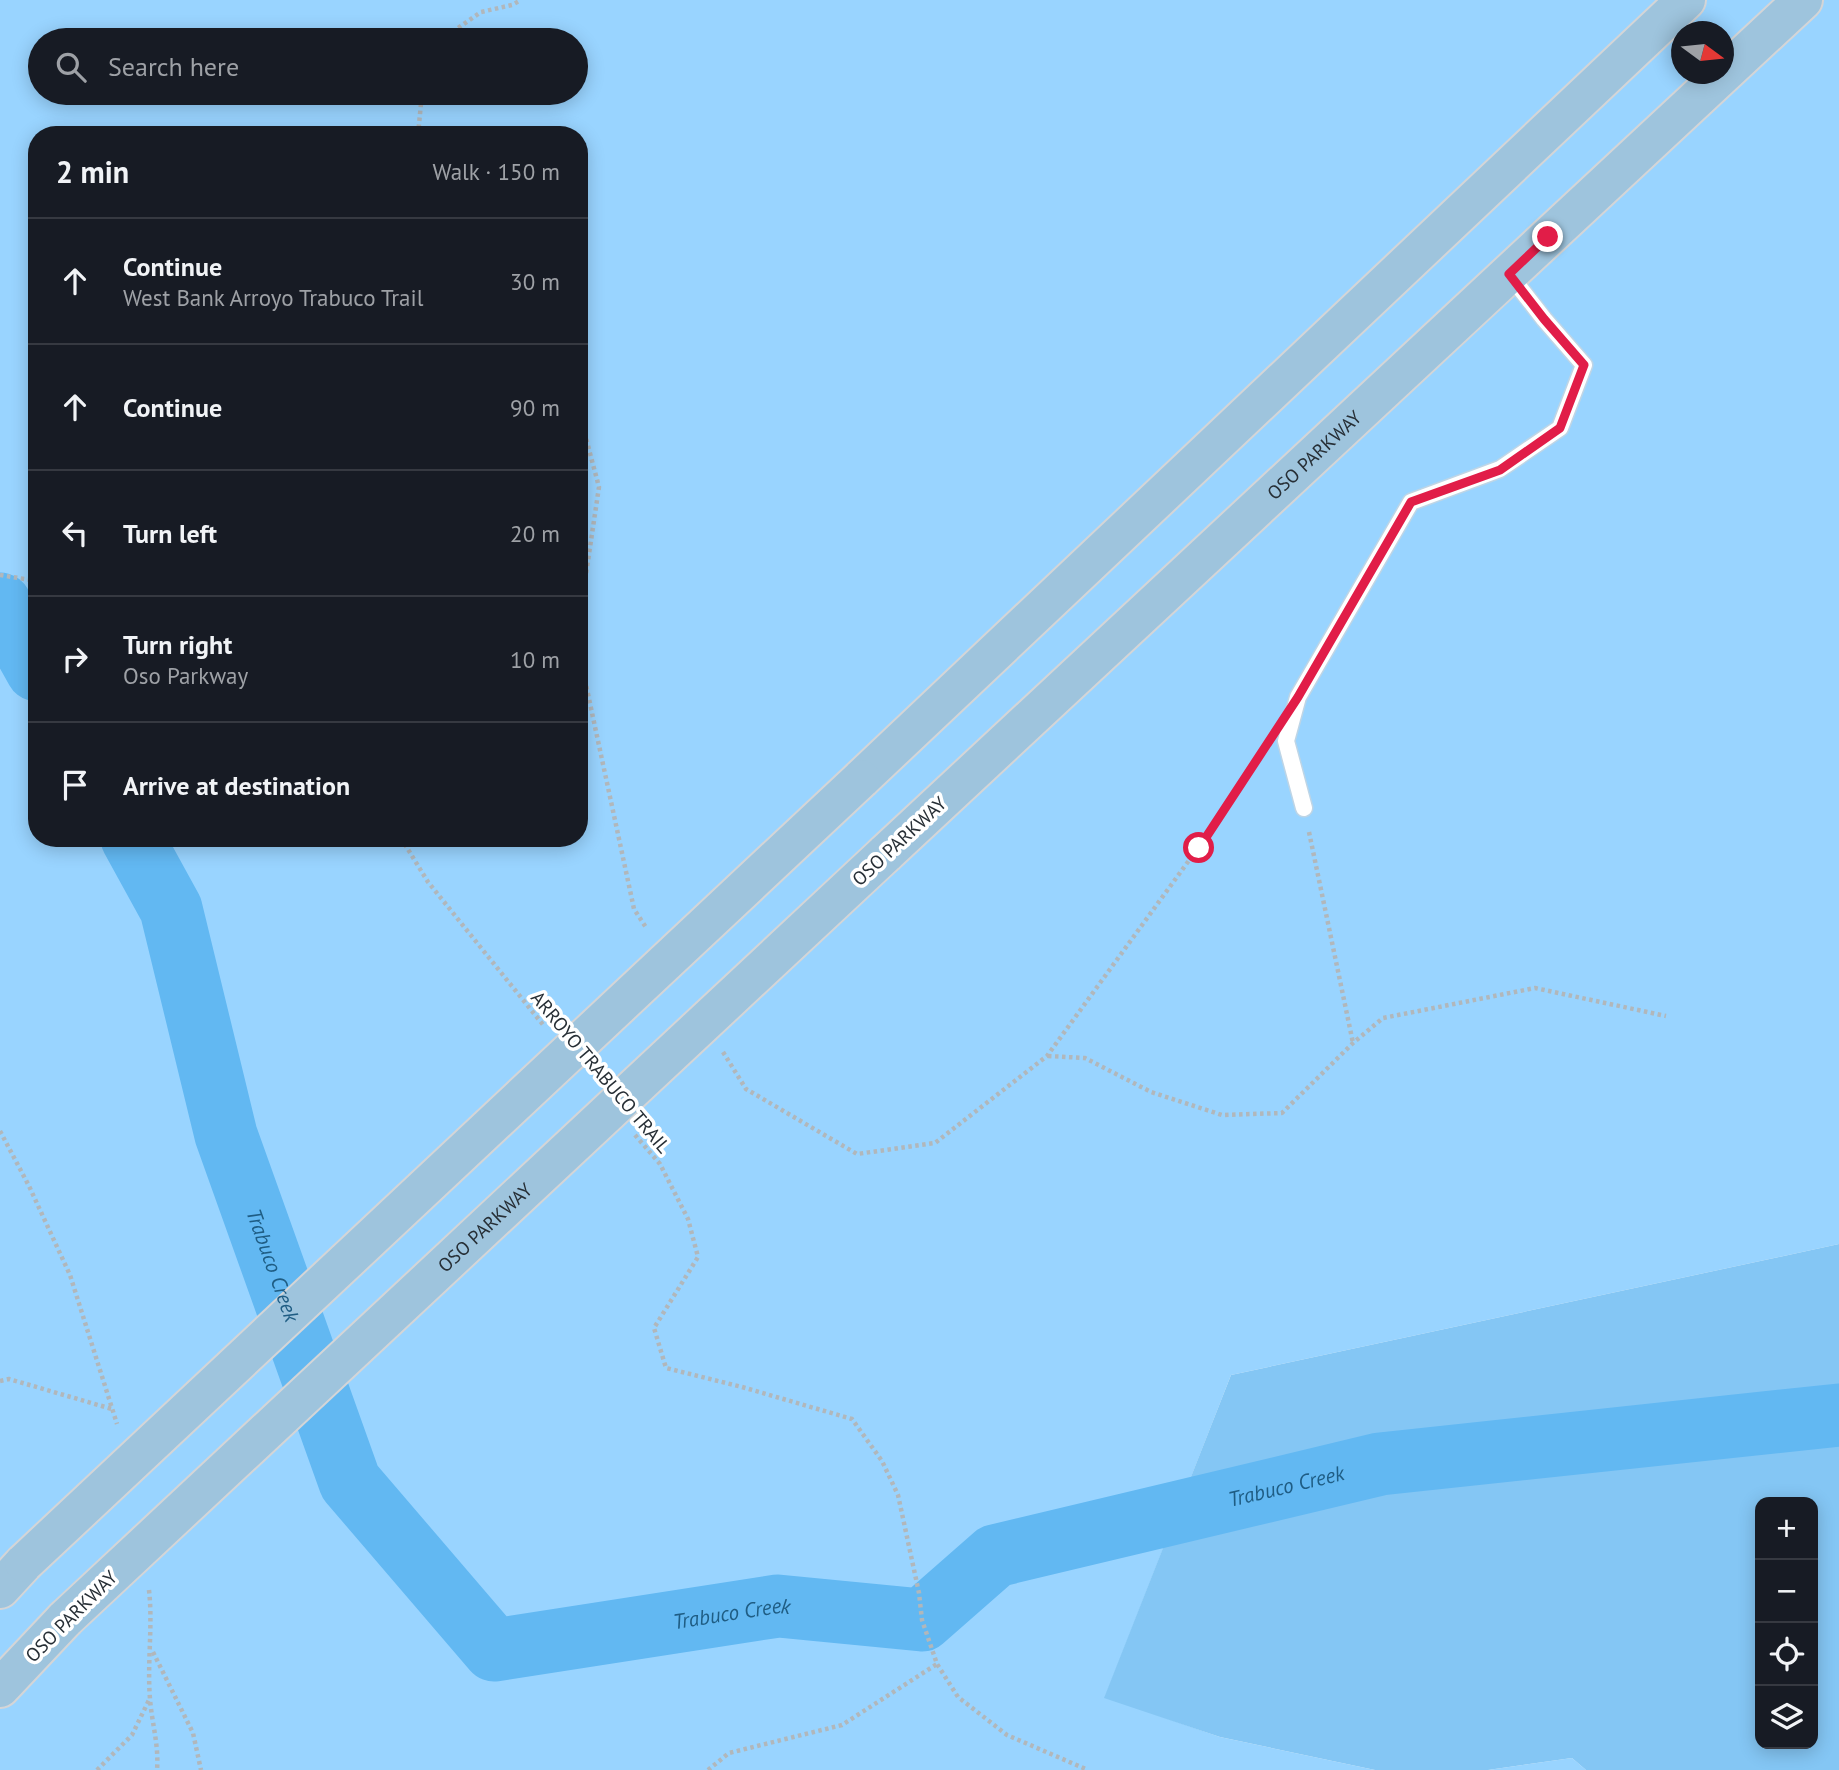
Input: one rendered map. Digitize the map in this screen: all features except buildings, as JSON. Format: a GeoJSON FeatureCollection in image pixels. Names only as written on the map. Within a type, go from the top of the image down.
{"type":"FeatureCollection","features":[{"type":"Feature","properties":{"kind":"main road"},"geometry":{"type":"LineString","coordinates":[[12,1576],[1686,0]]}},
{"type":"Feature","properties":{"kind":"main road","name":"OSO PARKWAY"},"geometry":{"type":"LineString","coordinates":[[0,1688],[65,1619],[1803,0]]}},
{"type":"Feature","properties":{"kind":"lane"},"geometry":{"type":"LineString","coordinates":[[1304,808],[1286,741],[1298,697],[1411,502],[1500,470],[1560,428],[1584,365],[1509,274]]}},
{"type":"Feature","properties":{"kind":"path"},"geometry":{"type":"LineString","coordinates":[[458,28],[481,12],[512,5],[521,0]]}},
{"type":"Feature","properties":{"kind":"path"},"geometry":{"type":"LineString","coordinates":[[419,126],[421,105]]}},
{"type":"Feature","properties":{"kind":"path"},"geometry":{"type":"LineString","coordinates":[[588,448],[598,487],[588,558]]}},
{"type":"Feature","properties":{"kind":"path"},"geometry":{"type":"LineString","coordinates":[[0,575],[28,580]]}},
{"type":"Feature","properties":{"kind":"path"},"geometry":{"type":"LineString","coordinates":[[588,694],[634,909],[648,931]]}},
{"type":"Feature","properties":{"kind":"path"},"geometry":{"type":"LineString","coordinates":[[718,1044],[746,1089],[858,1154],[935,1143],[1047,1056],[1199,848],[1268,743]]}},
{"type":"Feature","properties":{"kind":"path"},"geometry":{"type":"LineString","coordinates":[[1304,808],[1353,1043]]}},
{"type":"Feature","properties":{"kind":"path","name":"ARROYO TRABUCO TRAIL"},"geometry":{"type":"LineString","coordinates":[[407,847],[428,881],[548,1030]]}},
{"type":"Feature","properties":{"kind":"path"},"geometry":{"type":"LineString","coordinates":[[1047,1056],[1085,1059],[1151,1092],[1222,1115],[1282,1113],[1353,1043],[1383,1018],[1535,988],[1666,1016]]}},
{"type":"Feature","properties":{"kind":"path","name":"ARROYO TRABUCO TRAIL"},"geometry":{"type":"LineString","coordinates":[[634,1133],[660,1164],[688,1219],[698,1257],[654,1328],[666,1368],[852,1419],[882,1461],[898,1495],[919,1593],[922,1620],[937,1664],[958,1697],[1007,1735],[1087,1770]]}},
{"type":"Feature","properties":{"kind":"path"},"geometry":{"type":"LineString","coordinates":[[0,1381],[9,1379],[113,1409]]}},
{"type":"Feature","properties":{"kind":"path"},"geometry":{"type":"LineString","coordinates":[[151,1648],[193,1733],[201,1770]]}},
{"type":"Feature","properties":{"kind":"path"},"geometry":{"type":"LineString","coordinates":[[708,1770],[729,1753],[842,1725],[937,1664]]}},
{"type":"Feature","properties":{"kind":"path"},"geometry":{"type":"LineString","coordinates":[[97,1770],[132,1735],[150,1699]]}},
{"type":"Feature","properties":{"kind":"shaded area"},"geometry":{"type":"Polygon","coordinates":[[[0,0],[1839,0],[1839,1244],[1231,1375],[1105,1697],[1220,1737],[1375,1770],[0,1770],[0,0]]]}},
{"type":"Feature","properties":{"kind":"shaded area"},"geometry":{"type":"Polygon","coordinates":[[[1839,1244],[1839,1770],[1586,1770],[1572,1758],[1488,1770],[1375,1770],[1220,1737],[1104,1698],[1231,1375],[1839,1244]]]}},
{"type":"Feature","properties":{"kind":"shaded area"},"geometry":{"type":"Polygon","coordinates":[[[1572,1758],[1586,1770],[1488,1770],[1572,1758]]]}},
{"type":"Feature","properties":{"kind":"waterway","name":"Trabuco Creek"},"geometry":{"type":"LineString","coordinates":[[0,604],[28,654]]}},
{"type":"Feature","properties":{"kind":"waterway","name":"Trabuco Creek"},"geometry":{"type":"LineString","coordinates":[[137,847],[171,909],[226,1135],[350,1482],[494,1650],[778,1606],[922,1620],[995,1556],[1380,1464],[1839,1415]]}},
{"type":"Feature","properties":{"kind":"route"},"geometry":{"type":"LineString","coordinates":[[1199,848],[1298,697],[1411,502],[1500,470],[1560,428],[1584,365],[1509,274],[1548,237]]}}]}
